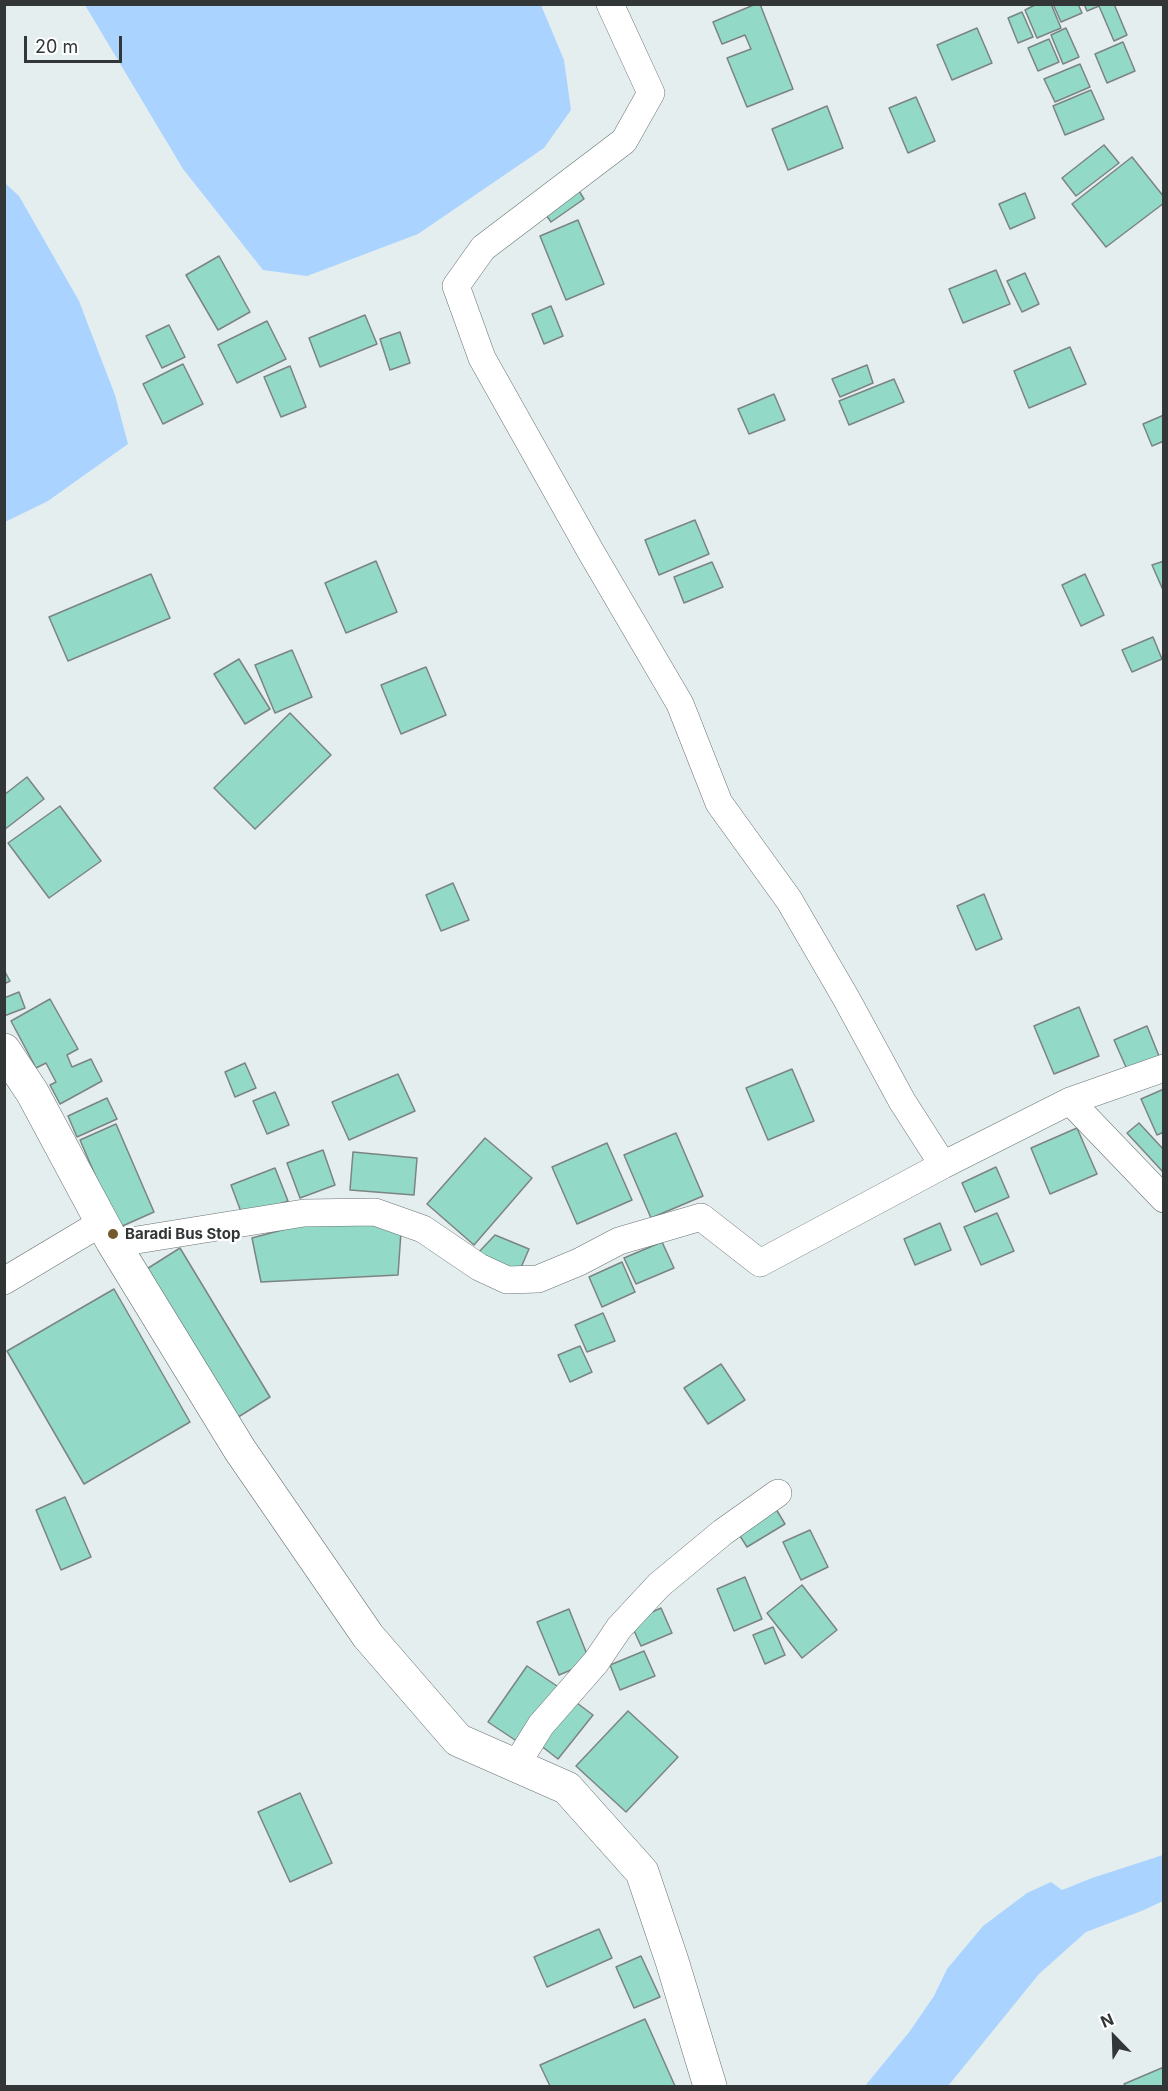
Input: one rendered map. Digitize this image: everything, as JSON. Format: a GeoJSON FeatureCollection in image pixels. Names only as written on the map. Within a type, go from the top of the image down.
{"type":"FeatureCollection","features":[{"type":"Feature","properties":{"kind":"main road"},"geometry":{"type":"LineString","coordinates":[[4,1050],[32,1092],[106,1232],[240,1450],[368,1636],[458,1740],[567,1788],[642,1872],[710,2086]]}},
{"type":"Feature","properties":{"kind":"street"},"geometry":{"type":"LineString","coordinates":[[610,4],[651,93],[624,141],[483,248],[456,286],[482,358],[680,704],[719,803],[789,900],[902,1101],[943,1165]]}},
{"type":"Feature","properties":{"kind":"street"},"geometry":{"type":"LineString","coordinates":[[4,1281],[106,1232],[137,1240],[304,1213],[375,1212],[423,1229],[479,1267],[507,1280],[538,1279],[579,1262],[619,1241],[701,1217],[760,1263],[943,1165],[1070,1101],[1164,1068]]}},
{"type":"Feature","properties":{"kind":"street"},"geometry":{"type":"LineString","coordinates":[[1070,1101],[1164,1199]]}},
{"type":"Feature","properties":{"kind":"street"},"geometry":{"type":"LineString","coordinates":[[516,1766],[541,1725],[596,1662],[619,1628],[659,1586],[723,1532],[778,1493]]}},
{"type":"Feature","properties":{"kind":"water"},"geometry":{"type":"Polygon","coordinates":[[[85,5],[541,5],[564,60],[571,110],[544,148],[418,234],[307,276],[263,270],[183,169],[85,5]]]}},
{"type":"Feature","properties":{"kind":"water"},"geometry":{"type":"Polygon","coordinates":[[[5,183],[19,196],[79,301],[115,395],[128,444],[48,501],[5,522],[5,183]]]}},
{"type":"Feature","properties":{"kind":"water"},"geometry":{"type":"Polygon","coordinates":[[[1163,1855],[1163,1901],[1086,1932],[1039,1974],[948,2086],[865,2086],[910,2031],[934,1996],[947,1969],[983,1926],[1027,1893],[1051,1882],[1062,1890],[1163,1855]]]}},
{"type":"Feature","properties":{"kind":"building"},"geometry":{"type":"Polygon","coordinates":[[[760,4],[793,89],[747,107],[727,58],[751,49],[745,35],[722,44],[713,22],[760,4]]]}},
{"type":"Feature","properties":{"kind":"building"},"geometry":{"type":"Polygon","coordinates":[[[1037,4],[1051,4],[1061,28],[1037,38],[1025,10],[1037,4]]]}},
{"type":"Feature","properties":{"kind":"building"},"geometry":{"type":"Polygon","coordinates":[[[1053,4],[1078,4],[1082,13],[1061,22],[1053,4]]]}},
{"type":"Feature","properties":{"kind":"building"},"geometry":{"type":"Polygon","coordinates":[[[1084,4],[1114,4],[1127,35],[1114,41],[1099,6],[1087,11],[1084,4]]]}},
{"type":"Feature","properties":{"kind":"building"},"geometry":{"type":"Polygon","coordinates":[[[1022,12],[1033,37],[1018,43],[1008,18],[1022,12]]]}},
{"type":"Feature","properties":{"kind":"building"},"geometry":{"type":"Polygon","coordinates":[[[977,28],[992,63],[952,80],[937,45],[977,28]]]}},
{"type":"Feature","properties":{"kind":"building"},"geometry":{"type":"Polygon","coordinates":[[[1066,28],[1079,57],[1063,64],[1051,35],[1066,28]]]}},
{"type":"Feature","properties":{"kind":"building"},"geometry":{"type":"Polygon","coordinates":[[[1049,39],[1059,62],[1038,71],[1028,48],[1049,39]]]}},
{"type":"Feature","properties":{"kind":"building"},"geometry":{"type":"Polygon","coordinates":[[[1123,42],[1135,71],[1107,83],[1095,54],[1123,42]]]}},
{"type":"Feature","properties":{"kind":"building"},"geometry":{"type":"Polygon","coordinates":[[[1080,64],[1090,87],[1055,102],[1044,79],[1080,64]]]}},
{"type":"Feature","properties":{"kind":"building"},"geometry":{"type":"Polygon","coordinates":[[[1091,90],[1104,119],[1065,135],[1053,106],[1091,90]]]}},
{"type":"Feature","properties":{"kind":"building"},"geometry":{"type":"Polygon","coordinates":[[[916,97],[935,141],[908,153],[889,108],[916,97]]]}},
{"type":"Feature","properties":{"kind":"building"},"geometry":{"type":"Polygon","coordinates":[[[827,106],[843,148],[788,170],[772,129],[827,106]]]}},
{"type":"Feature","properties":{"kind":"building"},"geometry":{"type":"Polygon","coordinates":[[[1104,145],[1119,163],[1076,196],[1062,178],[1104,145]]]}},
{"type":"Feature","properties":{"kind":"building"},"geometry":{"type":"Polygon","coordinates":[[[1132,157],[1164,197],[1164,203],[1106,247],[1072,204],[1132,157]]]}},
{"type":"Feature","properties":{"kind":"building"},"geometry":{"type":"Polygon","coordinates":[[[576,186],[584,199],[551,222],[542,209],[576,186]]]}},
{"type":"Feature","properties":{"kind":"building"},"geometry":{"type":"Polygon","coordinates":[[[1025,193],[1035,218],[1010,229],[999,204],[1025,193]]]}},
{"type":"Feature","properties":{"kind":"building"},"geometry":{"type":"Polygon","coordinates":[[[578,220],[604,284],[566,300],[540,236],[578,220]]]}},
{"type":"Feature","properties":{"kind":"building"},"geometry":{"type":"Polygon","coordinates":[[[219,256],[250,312],[218,330],[186,275],[219,256]]]}},
{"type":"Feature","properties":{"kind":"building"},"geometry":{"type":"Polygon","coordinates":[[[996,270],[1010,304],[963,323],[949,289],[996,270]]]}},
{"type":"Feature","properties":{"kind":"building"},"geometry":{"type":"Polygon","coordinates":[[[1025,273],[1039,304],[1022,312],[1007,281],[1025,273]]]}},
{"type":"Feature","properties":{"kind":"building"},"geometry":{"type":"Polygon","coordinates":[[[551,306],[563,336],[544,344],[532,314],[551,306]]]}},
{"type":"Feature","properties":{"kind":"building"},"geometry":{"type":"Polygon","coordinates":[[[365,315],[377,344],[320,367],[309,338],[365,315]]]}},
{"type":"Feature","properties":{"kind":"building"},"geometry":{"type":"Polygon","coordinates":[[[267,321],[286,359],[237,383],[218,345],[267,321]]]}},
{"type":"Feature","properties":{"kind":"building"},"geometry":{"type":"Polygon","coordinates":[[[169,325],[185,357],[162,368],[146,336],[169,325]]]}},
{"type":"Feature","properties":{"kind":"building"},"geometry":{"type":"Polygon","coordinates":[[[400,332],[410,363],[390,370],[380,339],[400,332]]]}},
{"type":"Feature","properties":{"kind":"building"},"geometry":{"type":"Polygon","coordinates":[[[1070,347],[1086,384],[1029,408],[1014,371],[1070,347]]]}},
{"type":"Feature","properties":{"kind":"building"},"geometry":{"type":"Polygon","coordinates":[[[183,364],[203,404],[163,424],[143,384],[183,364]]]}},
{"type":"Feature","properties":{"kind":"building"},"geometry":{"type":"Polygon","coordinates":[[[867,365],[873,383],[840,397],[832,379],[867,365]]]}},
{"type":"Feature","properties":{"kind":"building"},"geometry":{"type":"Polygon","coordinates":[[[290,366],[306,407],[281,417],[264,377],[290,366]]]}},
{"type":"Feature","properties":{"kind":"building"},"geometry":{"type":"Polygon","coordinates":[[[894,379],[904,402],[849,425],[839,401],[894,379]]]}},
{"type":"Feature","properties":{"kind":"building"},"geometry":{"type":"Polygon","coordinates":[[[774,394],[785,420],[749,434],[738,409],[774,394]]]}},
{"type":"Feature","properties":{"kind":"building"},"geometry":{"type":"Polygon","coordinates":[[[1164,415],[1164,441],[1152,446],[1143,424],[1164,415]]]}},
{"type":"Feature","properties":{"kind":"building"},"geometry":{"type":"Polygon","coordinates":[[[695,520],[709,554],[659,575],[645,540],[695,520]]]}},
{"type":"Feature","properties":{"kind":"building"},"geometry":{"type":"Polygon","coordinates":[[[376,561],[397,612],[346,633],[325,583],[376,561]]]}},
{"type":"Feature","properties":{"kind":"building"},"geometry":{"type":"Polygon","coordinates":[[[1164,561],[1164,590],[1163,590],[1152,565],[1164,561]]]}},
{"type":"Feature","properties":{"kind":"building"},"geometry":{"type":"Polygon","coordinates":[[[712,562],[723,587],[684,603],[674,577],[712,562]]]}},
{"type":"Feature","properties":{"kind":"building"},"geometry":{"type":"Polygon","coordinates":[[[151,574],[170,618],[68,661],[49,617],[151,574]]]}},
{"type":"Feature","properties":{"kind":"building"},"geometry":{"type":"Polygon","coordinates":[[[1085,574],[1104,615],[1081,626],[1062,585],[1085,574]]]}},
{"type":"Feature","properties":{"kind":"building"},"geometry":{"type":"Polygon","coordinates":[[[1153,637],[1162,659],[1132,672],[1122,650],[1153,637]]]}},
{"type":"Feature","properties":{"kind":"building"},"geometry":{"type":"Polygon","coordinates":[[[292,650],[312,697],[275,713],[255,665],[292,650]]]}},
{"type":"Feature","properties":{"kind":"building"},"geometry":{"type":"Polygon","coordinates":[[[239,659],[270,709],[245,724],[214,674],[239,659]]]}},
{"type":"Feature","properties":{"kind":"building"},"geometry":{"type":"Polygon","coordinates":[[[426,667],[446,715],[401,734],[381,685],[426,667]]]}},
{"type":"Feature","properties":{"kind":"building"},"geometry":{"type":"Polygon","coordinates":[[[290,713],[331,755],[255,829],[214,788],[290,713]]]}},
{"type":"Feature","properties":{"kind":"building"},"geometry":{"type":"Polygon","coordinates":[[[27,777],[44,799],[4,830],[4,795],[27,777]]]}},
{"type":"Feature","properties":{"kind":"building"},"geometry":{"type":"Polygon","coordinates":[[[60,806],[101,861],[49,898],[8,843],[60,806]]]}},
{"type":"Feature","properties":{"kind":"building"},"geometry":{"type":"Polygon","coordinates":[[[453,883],[469,920],[441,931],[426,895],[453,883]]]}},
{"type":"Feature","properties":{"kind":"building"},"geometry":{"type":"Polygon","coordinates":[[[984,894],[1002,939],[976,950],[957,906],[984,894]]]}},
{"type":"Feature","properties":{"kind":"building"},"geometry":{"type":"Polygon","coordinates":[[[4,970],[10,981],[4,984],[4,970]]]}},
{"type":"Feature","properties":{"kind":"building"},"geometry":{"type":"Polygon","coordinates":[[[19,992],[25,1008],[4,1016],[4,998],[19,992]]]}},
{"type":"Feature","properties":{"kind":"building"},"geometry":{"type":"Polygon","coordinates":[[[50,999],[78,1049],[67,1055],[72,1067],[91,1059],[102,1081],[60,1104],[50,1085],[56,1082],[46,1063],[36,1068],[11,1021],[50,999]]]}},
{"type":"Feature","properties":{"kind":"building"},"geometry":{"type":"Polygon","coordinates":[[[1079,1007],[1099,1056],[1054,1074],[1034,1026],[1079,1007]]]}},
{"type":"Feature","properties":{"kind":"building"},"geometry":{"type":"Polygon","coordinates":[[[1147,1026],[1161,1061],[1129,1074],[1114,1040],[1147,1026]]]}},
{"type":"Feature","properties":{"kind":"building"},"geometry":{"type":"Polygon","coordinates":[[[245,1063],[256,1088],[235,1097],[225,1072],[245,1063]]]}},
{"type":"Feature","properties":{"kind":"building"},"geometry":{"type":"Polygon","coordinates":[[[792,1069],[814,1121],[768,1140],[746,1088],[792,1069]]]}},
{"type":"Feature","properties":{"kind":"building"},"geometry":{"type":"Polygon","coordinates":[[[398,1074],[415,1111],[349,1140],[332,1102],[398,1074]]]}},
{"type":"Feature","properties":{"kind":"building"},"geometry":{"type":"Polygon","coordinates":[[[1164,1089],[1164,1132],[1157,1135],[1141,1099],[1164,1089]]]}},
{"type":"Feature","properties":{"kind":"building"},"geometry":{"type":"Polygon","coordinates":[[[275,1092],[289,1125],[267,1134],[253,1101],[275,1092]]]}},
{"type":"Feature","properties":{"kind":"building"},"geometry":{"type":"Polygon","coordinates":[[[107,1098],[117,1119],[77,1137],[68,1116],[107,1098]]]}},
{"type":"Feature","properties":{"kind":"building"},"geometry":{"type":"Polygon","coordinates":[[[1139,1123],[1164,1150],[1164,1173],[1127,1133],[1139,1123]]]}},
{"type":"Feature","properties":{"kind":"building"},"geometry":{"type":"Polygon","coordinates":[[[116,1124],[154,1212],[118,1228],[80,1140],[116,1124]]]}},
{"type":"Feature","properties":{"kind":"building"},"geometry":{"type":"Polygon","coordinates":[[[1077,1128],[1097,1174],[1050,1194],[1031,1148],[1077,1128]]]}},
{"type":"Feature","properties":{"kind":"building"},"geometry":{"type":"Polygon","coordinates":[[[676,1133],[703,1196],[651,1218],[624,1155],[676,1133]]]}},
{"type":"Feature","properties":{"kind":"building"},"geometry":{"type":"Polygon","coordinates":[[[485,1138],[532,1178],[474,1245],[427,1204],[485,1138]]]}},
{"type":"Feature","properties":{"kind":"building"},"geometry":{"type":"Polygon","coordinates":[[[607,1143],[632,1200],[577,1224],[552,1167],[607,1143]]]}},
{"type":"Feature","properties":{"kind":"building"},"geometry":{"type":"Polygon","coordinates":[[[323,1150],[335,1185],[300,1198],[287,1163],[323,1150]]]}},
{"type":"Feature","properties":{"kind":"building"},"geometry":{"type":"Polygon","coordinates":[[[353,1152],[417,1158],[414,1195],[350,1190],[353,1152]]]}},
{"type":"Feature","properties":{"kind":"building"},"geometry":{"type":"Polygon","coordinates":[[[996,1167],[1009,1197],[975,1212],[962,1183],[996,1167]]]}},
{"type":"Feature","properties":{"kind":"building"},"geometry":{"type":"Polygon","coordinates":[[[275,1168],[288,1201],[243,1217],[231,1185],[275,1168]]]}},
{"type":"Feature","properties":{"kind":"building"},"geometry":{"type":"Polygon","coordinates":[[[997,1213],[1014,1251],[981,1265],[964,1227],[997,1213]]]}},
{"type":"Feature","properties":{"kind":"building"},"geometry":{"type":"Polygon","coordinates":[[[368,1219],[401,1232],[398,1275],[261,1282],[252,1238],[316,1221],[368,1219]]]}},
{"type":"Feature","properties":{"kind":"building"},"geometry":{"type":"Polygon","coordinates":[[[940,1223],[951,1250],[915,1265],[904,1239],[940,1223]]]}},
{"type":"Feature","properties":{"kind":"building"},"geometry":{"type":"Polygon","coordinates":[[[495,1235],[529,1249],[519,1272],[477,1254],[495,1235]]]}},
{"type":"Feature","properties":{"kind":"building"},"geometry":{"type":"Polygon","coordinates":[[[662,1242],[674,1268],[636,1284],[624,1258],[662,1242]]]}},
{"type":"Feature","properties":{"kind":"building"},"geometry":{"type":"Polygon","coordinates":[[[180,1248],[270,1397],[232,1421],[142,1272],[180,1248]]]}},
{"type":"Feature","properties":{"kind":"building"},"geometry":{"type":"Polygon","coordinates":[[[622,1262],[635,1292],[602,1307],[589,1277],[622,1262]]]}},
{"type":"Feature","properties":{"kind":"building"},"geometry":{"type":"Polygon","coordinates":[[[114,1289],[190,1422],[84,1484],[7,1351],[114,1289]]]}},
{"type":"Feature","properties":{"kind":"building"},"geometry":{"type":"Polygon","coordinates":[[[603,1313],[615,1341],[587,1352],[575,1325],[603,1313]]]}},
{"type":"Feature","properties":{"kind":"building"},"geometry":{"type":"Polygon","coordinates":[[[580,1346],[592,1372],[570,1382],[558,1355],[580,1346]]]}},
{"type":"Feature","properties":{"kind":"building"},"geometry":{"type":"Polygon","coordinates":[[[721,1364],[745,1400],[708,1424],[684,1388],[721,1364]]]}},
{"type":"Feature","properties":{"kind":"building"},"geometry":{"type":"Polygon","coordinates":[[[65,1497],[91,1557],[61,1570],[36,1510],[65,1497]]]}},
{"type":"Feature","properties":{"kind":"building"},"geometry":{"type":"Polygon","coordinates":[[[773,1504],[785,1524],[747,1547],[735,1528],[773,1504]]]}},
{"type":"Feature","properties":{"kind":"building"},"geometry":{"type":"Polygon","coordinates":[[[810,1530],[828,1567],[801,1580],[783,1542],[810,1530]]]}},
{"type":"Feature","properties":{"kind":"building"},"geometry":{"type":"Polygon","coordinates":[[[745,1577],[762,1619],[734,1631],[717,1589],[745,1577]]]}},
{"type":"Feature","properties":{"kind":"building"},"geometry":{"type":"Polygon","coordinates":[[[802,1585],[837,1630],[802,1658],[767,1613],[802,1585]]]}},
{"type":"Feature","properties":{"kind":"building"},"geometry":{"type":"Polygon","coordinates":[[[661,1608],[672,1633],[641,1646],[630,1622],[661,1608]]]}},
{"type":"Feature","properties":{"kind":"building"},"geometry":{"type":"Polygon","coordinates":[[[569,1609],[590,1662],[559,1675],[537,1622],[569,1609]]]}},
{"type":"Feature","properties":{"kind":"building"},"geometry":{"type":"Polygon","coordinates":[[[773,1627],[785,1655],[765,1664],[753,1635],[773,1627]]]}},
{"type":"Feature","properties":{"kind":"building"},"geometry":{"type":"Polygon","coordinates":[[[644,1651],[655,1676],[620,1690],[610,1665],[644,1651]]]}},
{"type":"Feature","properties":{"kind":"building"},"geometry":{"type":"Polygon","coordinates":[[[527,1666],[563,1690],[524,1746],[488,1722],[527,1666]]]}},
{"type":"Feature","properties":{"kind":"building"},"geometry":{"type":"Polygon","coordinates":[[[569,1697],[593,1715],[558,1759],[535,1741],[569,1697]]]}},
{"type":"Feature","properties":{"kind":"building"},"geometry":{"type":"Polygon","coordinates":[[[628,1711],[678,1757],[626,1812],[576,1766],[628,1711]]]}},
{"type":"Feature","properties":{"kind":"building"},"geometry":{"type":"Polygon","coordinates":[[[300,1793],[332,1863],[290,1882],[258,1812],[300,1793]]]}},
{"type":"Feature","properties":{"kind":"building"},"geometry":{"type":"Polygon","coordinates":[[[599,1929],[612,1958],[547,1987],[534,1957],[599,1929]]]}},
{"type":"Feature","properties":{"kind":"building"},"geometry":{"type":"Polygon","coordinates":[[[641,1956],[660,1997],[634,2008],[616,1967],[641,1956]]]}},
{"type":"Feature","properties":{"kind":"building"},"geometry":{"type":"Polygon","coordinates":[[[645,2019],[675,2086],[550,2086],[540,2065],[645,2019]]]}},
{"type":"Feature","properties":{"kind":"building"},"geometry":{"type":"Polygon","coordinates":[[[1164,2067],[1164,2086],[1126,2086],[1124,2084],[1164,2067]]]}},
{"type":"Feature","properties":{"kind":"place","name":"Baradi Bus Stop"},"geometry":{"type":"Point","coordinates":[113,1234]}}]}
